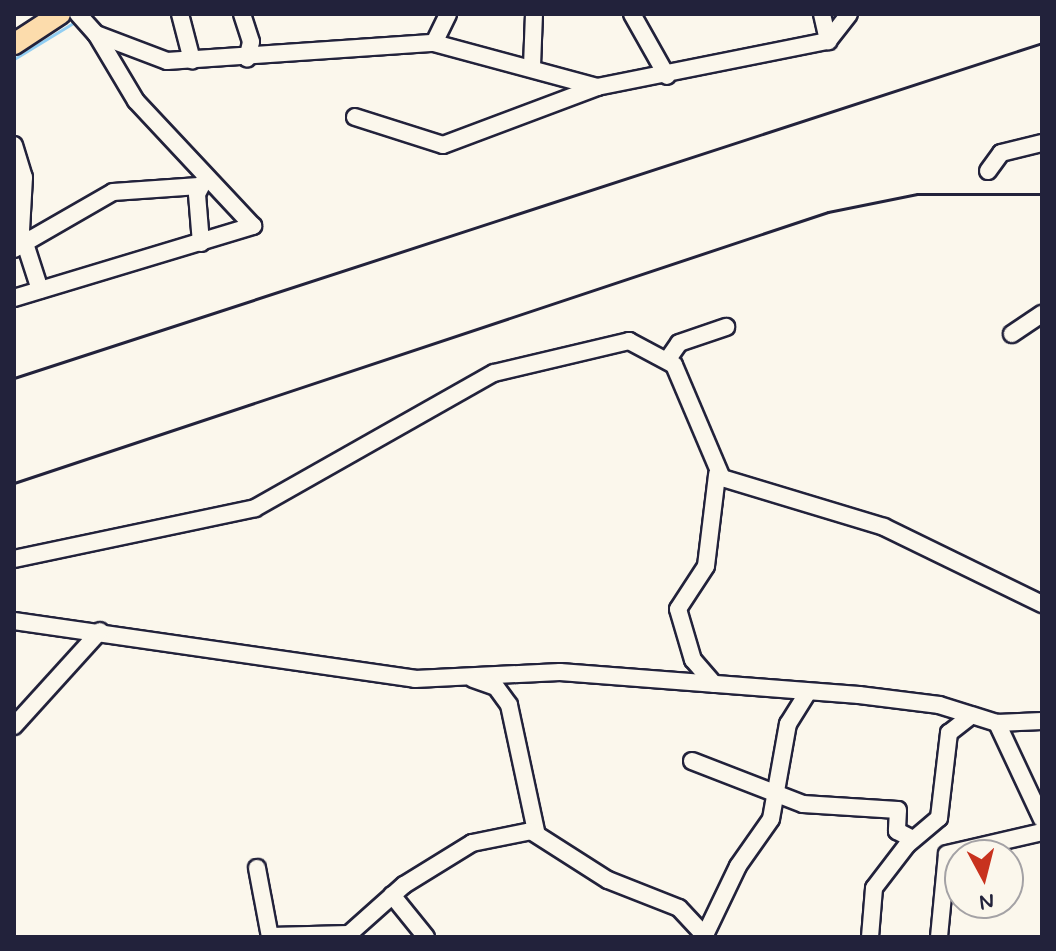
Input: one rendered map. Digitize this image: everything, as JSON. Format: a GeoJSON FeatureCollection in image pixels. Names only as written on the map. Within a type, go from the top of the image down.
{"type":"FeatureCollection","features":[{"type":"Feature","properties":{"kind":"main road"},"geometry":{"type":"LineString","coordinates":[[14,44],[60,14]]}},
{"type":"Feature","properties":{"kind":"street"},"geometry":{"type":"LineString","coordinates":[[180,14],[192,60]]}},
{"type":"Feature","properties":{"kind":"street"},"geometry":{"type":"LineString","coordinates":[[242,14],[251,42],[247,59]]}},
{"type":"Feature","properties":{"kind":"street"},"geometry":{"type":"LineString","coordinates":[[434,43],[448,14]]}},
{"type":"Feature","properties":{"kind":"street"},"geometry":{"type":"LineString","coordinates":[[532,66],[534,14]]}},
{"type":"Feature","properties":{"kind":"street"},"geometry":{"type":"LineString","coordinates":[[632,14],[667,76]]}},
{"type":"Feature","properties":{"kind":"street"},"geometry":{"type":"LineString","coordinates":[[822,14],[828,41]]}},
{"type":"Feature","properties":{"kind":"street"},"geometry":{"type":"LineString","coordinates":[[355,117],[443,145],[597,87],[667,76],[828,41],[849,14]]}},
{"type":"Feature","properties":{"kind":"street"},"geometry":{"type":"LineString","coordinates":[[89,21],[167,61],[247,59],[434,43],[532,66],[597,87]]}},
{"type":"Feature","properties":{"kind":"street"},"geometry":{"type":"LineString","coordinates":[[14,298],[253,226],[202,182],[136,101],[89,21]]}},
{"type":"Feature","properties":{"kind":"street"},"geometry":{"type":"LineString","coordinates":[[988,171],[1001,153],[1042,143]]}},
{"type":"Feature","properties":{"kind":"street"},"geometry":{"type":"LineString","coordinates":[[14,145],[24,177],[19,246],[40,290]]}},
{"type":"Feature","properties":{"kind":"street"},"geometry":{"type":"LineString","coordinates":[[201,243],[202,182]]}},
{"type":"Feature","properties":{"kind":"street"},"geometry":{"type":"LineString","coordinates":[[19,246],[113,192],[202,182]]}},
{"type":"Feature","properties":{"kind":"street"},"geometry":{"type":"LineString","coordinates":[[1012,334],[1042,314]]}},
{"type":"Feature","properties":{"kind":"street"},"geometry":{"type":"LineString","coordinates":[[668,359],[679,343],[726,327]]}},
{"type":"Feature","properties":{"kind":"street"},"geometry":{"type":"LineString","coordinates":[[14,559],[278,499],[381,431],[518,364],[629,341],[668,359],[693,396],[717,475],[706,566],[678,609],[693,660],[714,684]]}},
{"type":"Feature","properties":{"kind":"street"},"geometry":{"type":"LineString","coordinates":[[717,475],[884,527],[1042,604]]}},
{"type":"Feature","properties":{"kind":"street"},"geometry":{"type":"LineString","coordinates":[[14,621],[100,631],[374,675],[460,676],[539,671],[939,705],[997,723],[1042,721]]}},
{"type":"Feature","properties":{"kind":"street"},"geometry":{"type":"LineString","coordinates":[[14,726],[100,631]]}},
{"type":"Feature","properties":{"kind":"street"},"geometry":{"type":"LineString","coordinates":[[460,676],[506,697],[536,831],[608,880],[679,908],[706,936],[780,791],[785,734],[808,692]]}},
{"type":"Feature","properties":{"kind":"street"},"geometry":{"type":"LineString","coordinates":[[870,937],[874,888],[913,839],[939,818],[949,733],[971,716]]}},
{"type":"Feature","properties":{"kind":"street"},"geometry":{"type":"LineString","coordinates":[[997,723],[1042,819]]}},
{"type":"Feature","properties":{"kind":"street"},"geometry":{"type":"LineString","coordinates":[[692,761],[780,791],[803,804],[898,810],[897,831],[913,839]]}},
{"type":"Feature","properties":{"kind":"street"},"geometry":{"type":"LineString","coordinates":[[257,868],[270,937],[349,934],[392,895],[472,843],[536,831]]}},
{"type":"Feature","properties":{"kind":"street"},"geometry":{"type":"LineString","coordinates":[[939,937],[947,854],[999,848],[1042,832]]}},
{"type":"Feature","properties":{"kind":"street"},"geometry":{"type":"LineString","coordinates":[[392,895],[426,937]]}},
{"type":"Feature","properties":{"kind":"waterway"},"geometry":{"type":"LineString","coordinates":[[14,59],[78,20]]}},
{"type":"Feature","properties":{"kind":"railway"},"geometry":{"type":"LineString","coordinates":[[14,378],[1042,43]]}},
{"type":"Feature","properties":{"kind":"railway"},"geometry":{"type":"LineString","coordinates":[[14,483],[828,212],[917,194],[1042,194]]}}]}
